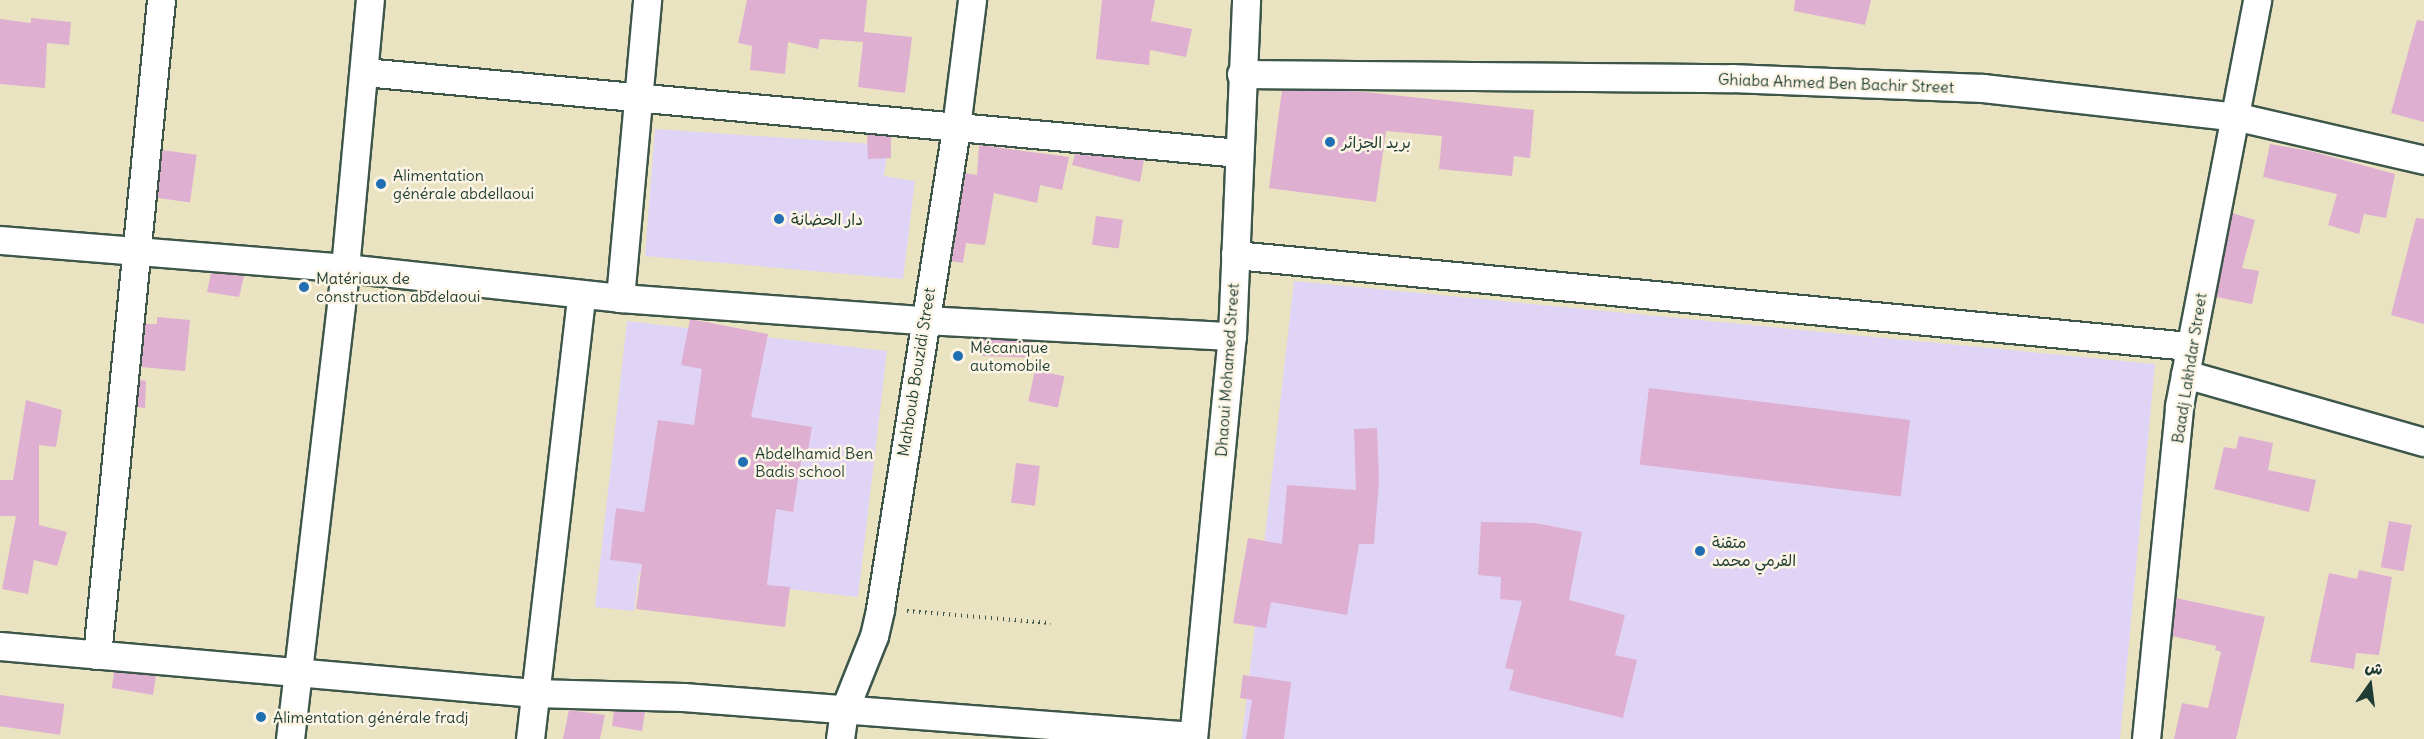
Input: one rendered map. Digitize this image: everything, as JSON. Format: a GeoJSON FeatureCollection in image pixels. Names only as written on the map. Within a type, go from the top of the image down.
{"type":"FeatureCollection","features":[{"type":"Feature","properties":{"kind":"street"},"geometry":{"type":"LineString","coordinates":[[97,654],[139,251],[161,0]]}},
{"type":"Feature","properties":{"kind":"street"},"geometry":{"type":"LineString","coordinates":[[290,739],[345,268],[370,0]]}},
{"type":"Feature","properties":{"kind":"street"},"geometry":{"type":"LineString","coordinates":[[620,298],[647,0]]}},
{"type":"Feature","properties":{"kind":"street","name":"Mahboub Bouzidi Street"},"geometry":{"type":"LineString","coordinates":[[840,739],[844,711],[874,636],[880,609],[923,320],[956,127],[972,0]]}},
{"type":"Feature","properties":{"kind":"street","name":"Dhaoui Mohamed Street"},"geometry":{"type":"LineString","coordinates":[[1193,738],[1232,336],[1240,74],[1246,0]]}},
{"type":"Feature","properties":{"kind":"street","name":"Baadj Lakhdar Street"},"geometry":{"type":"LineString","coordinates":[[2146,739],[2189,346],[2238,117],[2257,0]]}},
{"type":"Feature","properties":{"kind":"street"},"geometry":{"type":"LineString","coordinates":[[363,72],[1238,153]]}},
{"type":"Feature","properties":{"kind":"street","name":"Ghiaba Ahmed Ben Bachir Street"},"geometry":{"type":"LineString","coordinates":[[1240,74],[1732,78],[1971,88],[2238,117],[2424,160]]}},
{"type":"Feature","properties":{"kind":"street"},"geometry":{"type":"LineString","coordinates":[[0,240],[345,268],[581,295],[923,320],[1232,336]]}},
{"type":"Feature","properties":{"kind":"street"},"geometry":{"type":"LineString","coordinates":[[1235,255],[2189,346]]}},
{"type":"Feature","properties":{"kind":"street"},"geometry":{"type":"LineString","coordinates":[[530,739],[581,295]]}},
{"type":"Feature","properties":{"kind":"street"},"geometry":{"type":"LineString","coordinates":[[2185,374],[2424,442]]}},
{"type":"Feature","properties":{"kind":"street"},"geometry":{"type":"LineString","coordinates":[[0,646],[297,670],[534,693],[683,697],[1193,738]]}},
{"type":"Feature","properties":{"kind":"path"},"geometry":{"type":"LineString","coordinates":[[880,609],[1050,623]]}},
{"type":"Feature","properties":{"kind":"shaded area","name":"دار الحضانة"},"geometry":{"type":"Polygon","coordinates":[[[655,129],[888,145],[884,176],[915,181],[903,279],[645,256],[655,129]]]}},
{"type":"Feature","properties":{"kind":"shaded area","name":"متقنة القرمي محمد"},"geometry":{"type":"Polygon","coordinates":[[[1294,281],[2155,364],[2120,739],[1242,739],[1294,281]]]}},
{"type":"Feature","properties":{"kind":"shaded area","name":"Abdelhamid Ben Badis school"},"geometry":{"type":"Polygon","coordinates":[[[627,321],[887,351],[858,597],[639,572],[634,611],[595,607],[627,321]]]}},
{"type":"Feature","properties":{"kind":"building"},"geometry":{"type":"Polygon","coordinates":[[[747,0],[867,0],[864,32],[912,37],[905,93],[858,87],[863,42],[820,39],[818,49],[788,42],[785,74],[750,70],[752,46],[738,43],[747,0]]]}},
{"type":"Feature","properties":{"kind":"building"},"geometry":{"type":"Polygon","coordinates":[[[1102,0],[1155,0],[1151,21],[1192,29],[1186,57],[1150,50],[1149,65],[1096,59],[1102,0]]]}},
{"type":"Feature","properties":{"kind":"building"},"geometry":{"type":"Polygon","coordinates":[[[1795,0],[1871,0],[1865,25],[1794,11],[1795,0]]]}},
{"type":"Feature","properties":{"kind":"building"},"geometry":{"type":"Polygon","coordinates":[[[31,18],[71,22],[69,45],[47,43],[45,88],[0,84],[0,19],[31,23],[31,18]]]}},
{"type":"Feature","properties":{"kind":"building"},"geometry":{"type":"Polygon","coordinates":[[[2417,20],[2424,21],[2424,122],[2391,113],[2417,20]]]}},
{"type":"Feature","properties":{"kind":"building"},"geometry":{"type":"Polygon","coordinates":[[[1282,90],[1355,91],[1534,110],[1530,158],[1514,156],[1512,176],[1439,169],[1442,136],[1386,131],[1376,202],[1269,188],[1282,90]]]}},
{"type":"Feature","properties":{"kind":"building"},"geometry":{"type":"Polygon","coordinates":[[[867,134],[891,137],[891,158],[868,159],[867,134]]]}},
{"type":"Feature","properties":{"kind":"building"},"geometry":{"type":"Polygon","coordinates":[[[2270,144],[2310,151],[2395,174],[2386,218],[2364,214],[2359,234],[2328,225],[2337,194],[2263,177],[2270,144]]]}},
{"type":"Feature","properties":{"kind":"building"},"geometry":{"type":"Polygon","coordinates":[[[979,145],[1069,157],[1062,190],[1040,185],[1037,203],[994,193],[985,245],[966,243],[963,263],[951,261],[965,173],[977,175],[979,145]]]}},
{"type":"Feature","properties":{"kind":"building"},"geometry":{"type":"Polygon","coordinates":[[[162,150],[197,155],[190,202],[155,198],[162,150]]]}},
{"type":"Feature","properties":{"kind":"building"},"geometry":{"type":"Polygon","coordinates":[[[1075,154],[1144,160],[1140,182],[1072,165],[1075,154]]]}},
{"type":"Feature","properties":{"kind":"building"},"geometry":{"type":"Polygon","coordinates":[[[2232,213],[2255,220],[2242,268],[2259,271],[2252,304],[2216,297],[2232,213]]]}},
{"type":"Feature","properties":{"kind":"building"},"geometry":{"type":"Polygon","coordinates":[[[1096,216],[1123,220],[1119,248],[1092,245],[1096,216]]]}},
{"type":"Feature","properties":{"kind":"building"},"geometry":{"type":"Polygon","coordinates":[[[2416,218],[2424,219],[2424,324],[2391,315],[2416,218]]]}},
{"type":"Feature","properties":{"kind":"building"},"geometry":{"type":"Polygon","coordinates":[[[211,273],[244,276],[239,297],[207,292],[211,273]]]}},
{"type":"Feature","properties":{"kind":"building"},"geometry":{"type":"Polygon","coordinates":[[[157,317],[190,320],[185,371],[141,367],[145,324],[157,324],[157,317]]]}},
{"type":"Feature","properties":{"kind":"building"},"geometry":{"type":"Polygon","coordinates":[[[690,319],[768,334],[751,417],[812,427],[807,456],[802,455],[793,512],[776,509],[767,585],[790,587],[785,627],[636,609],[642,564],[610,560],[616,508],[644,512],[658,420],[694,425],[702,369],[681,365],[690,319]]]}},
{"type":"Feature","properties":{"kind":"building"},"geometry":{"type":"Polygon","coordinates":[[[983,339],[1032,341],[1031,358],[982,356],[983,339]]]}},
{"type":"Feature","properties":{"kind":"building"},"geometry":{"type":"Polygon","coordinates":[[[1035,370],[1064,376],[1058,408],[1028,401],[1035,370]]]}},
{"type":"Feature","properties":{"kind":"building"},"geometry":{"type":"Polygon","coordinates":[[[140,380],[146,381],[145,408],[137,407],[140,380]]]}},
{"type":"Feature","properties":{"kind":"building"},"geometry":{"type":"Polygon","coordinates":[[[1649,388],[1910,420],[1901,496],[1640,464],[1649,388]]]}},
{"type":"Feature","properties":{"kind":"building"},"geometry":{"type":"Polygon","coordinates":[[[26,400],[62,410],[56,447],[39,445],[39,525],[67,532],[57,566],[34,560],[28,594],[2,589],[16,516],[0,516],[0,480],[13,480],[26,400]]]}},
{"type":"Feature","properties":{"kind":"building"},"geometry":{"type":"Polygon","coordinates":[[[1377,428],[1379,481],[1374,544],[1359,544],[1347,615],[1271,602],[1266,628],[1233,623],[1248,538],[1282,544],[1287,485],[1356,490],[1354,429],[1377,428]]]}},
{"type":"Feature","properties":{"kind":"building"},"geometry":{"type":"Polygon","coordinates":[[[2239,436],[2273,443],[2268,470],[2316,480],[2309,512],[2214,489],[2224,447],[2236,449],[2239,436]]]}},
{"type":"Feature","properties":{"kind":"building"},"geometry":{"type":"Polygon","coordinates":[[[1016,463],[1040,466],[1035,506],[1011,503],[1016,463]]]}},
{"type":"Feature","properties":{"kind":"building"},"geometry":{"type":"Polygon","coordinates":[[[2389,521],[2412,525],[2403,571],[2381,567],[2389,521]]]}},
{"type":"Feature","properties":{"kind":"building"},"geometry":{"type":"Polygon","coordinates":[[[1481,522],[1535,523],[1582,532],[1569,600],[1625,615],[1615,655],[1637,660],[1623,718],[1509,690],[1514,670],[1505,668],[1522,601],[1500,599],[1501,577],[1478,575],[1481,522]]]}},
{"type":"Feature","properties":{"kind":"building"},"geometry":{"type":"Polygon","coordinates":[[[2359,570],[2392,577],[2379,655],[2356,653],[2354,669],[2310,662],[2329,573],[2357,579],[2359,570]]]}},
{"type":"Feature","properties":{"kind":"building"},"geometry":{"type":"Polygon","coordinates":[[[2176,598],[2265,617],[2236,739],[2174,739],[2182,703],[2208,708],[2221,652],[2215,650],[2216,646],[2172,636],[2176,598]]]}},
{"type":"Feature","properties":{"kind":"building"},"geometry":{"type":"Polygon","coordinates":[[[114,672],[156,676],[153,695],[112,688],[114,672]]]}},
{"type":"Feature","properties":{"kind":"building"},"geometry":{"type":"Polygon","coordinates":[[[1243,675],[1291,682],[1284,739],[1246,739],[1252,700],[1240,698],[1243,675]]]}},
{"type":"Feature","properties":{"kind":"building"},"geometry":{"type":"Polygon","coordinates":[[[0,695],[64,704],[60,735],[0,726],[0,695]]]}},
{"type":"Feature","properties":{"kind":"building"},"geometry":{"type":"Polygon","coordinates":[[[569,710],[605,715],[600,739],[563,739],[569,710]]]}},
{"type":"Feature","properties":{"kind":"building"},"geometry":{"type":"Polygon","coordinates":[[[614,711],[645,712],[642,731],[612,726],[614,711]]]}},
{"type":"Feature","properties":{"kind":"place","name":"بريد الجزائر"},"geometry":{"type":"Point","coordinates":[1330,142]}},
{"type":"Feature","properties":{"kind":"place","name":"Alimentation générale abdellaoui"},"geometry":{"type":"Point","coordinates":[381,184]}},
{"type":"Feature","properties":{"kind":"place","name":"دار الحضانة"},"geometry":{"type":"Point","coordinates":[779,219]}},
{"type":"Feature","properties":{"kind":"place","name":"Matériaux de construction abdelaoui"},"geometry":{"type":"Point","coordinates":[304,287]}},
{"type":"Feature","properties":{"kind":"place","name":"Mécanique automobile"},"geometry":{"type":"Point","coordinates":[958,356]}},
{"type":"Feature","properties":{"kind":"place","name":"Abdelhamid Ben Badis school"},"geometry":{"type":"Point","coordinates":[743,462]}},
{"type":"Feature","properties":{"kind":"place","name":"متقنة القرمي محمد"},"geometry":{"type":"Point","coordinates":[1700,551]}},
{"type":"Feature","properties":{"kind":"place","name":"Alimentation générale fradj"},"geometry":{"type":"Point","coordinates":[261,717]}}]}
